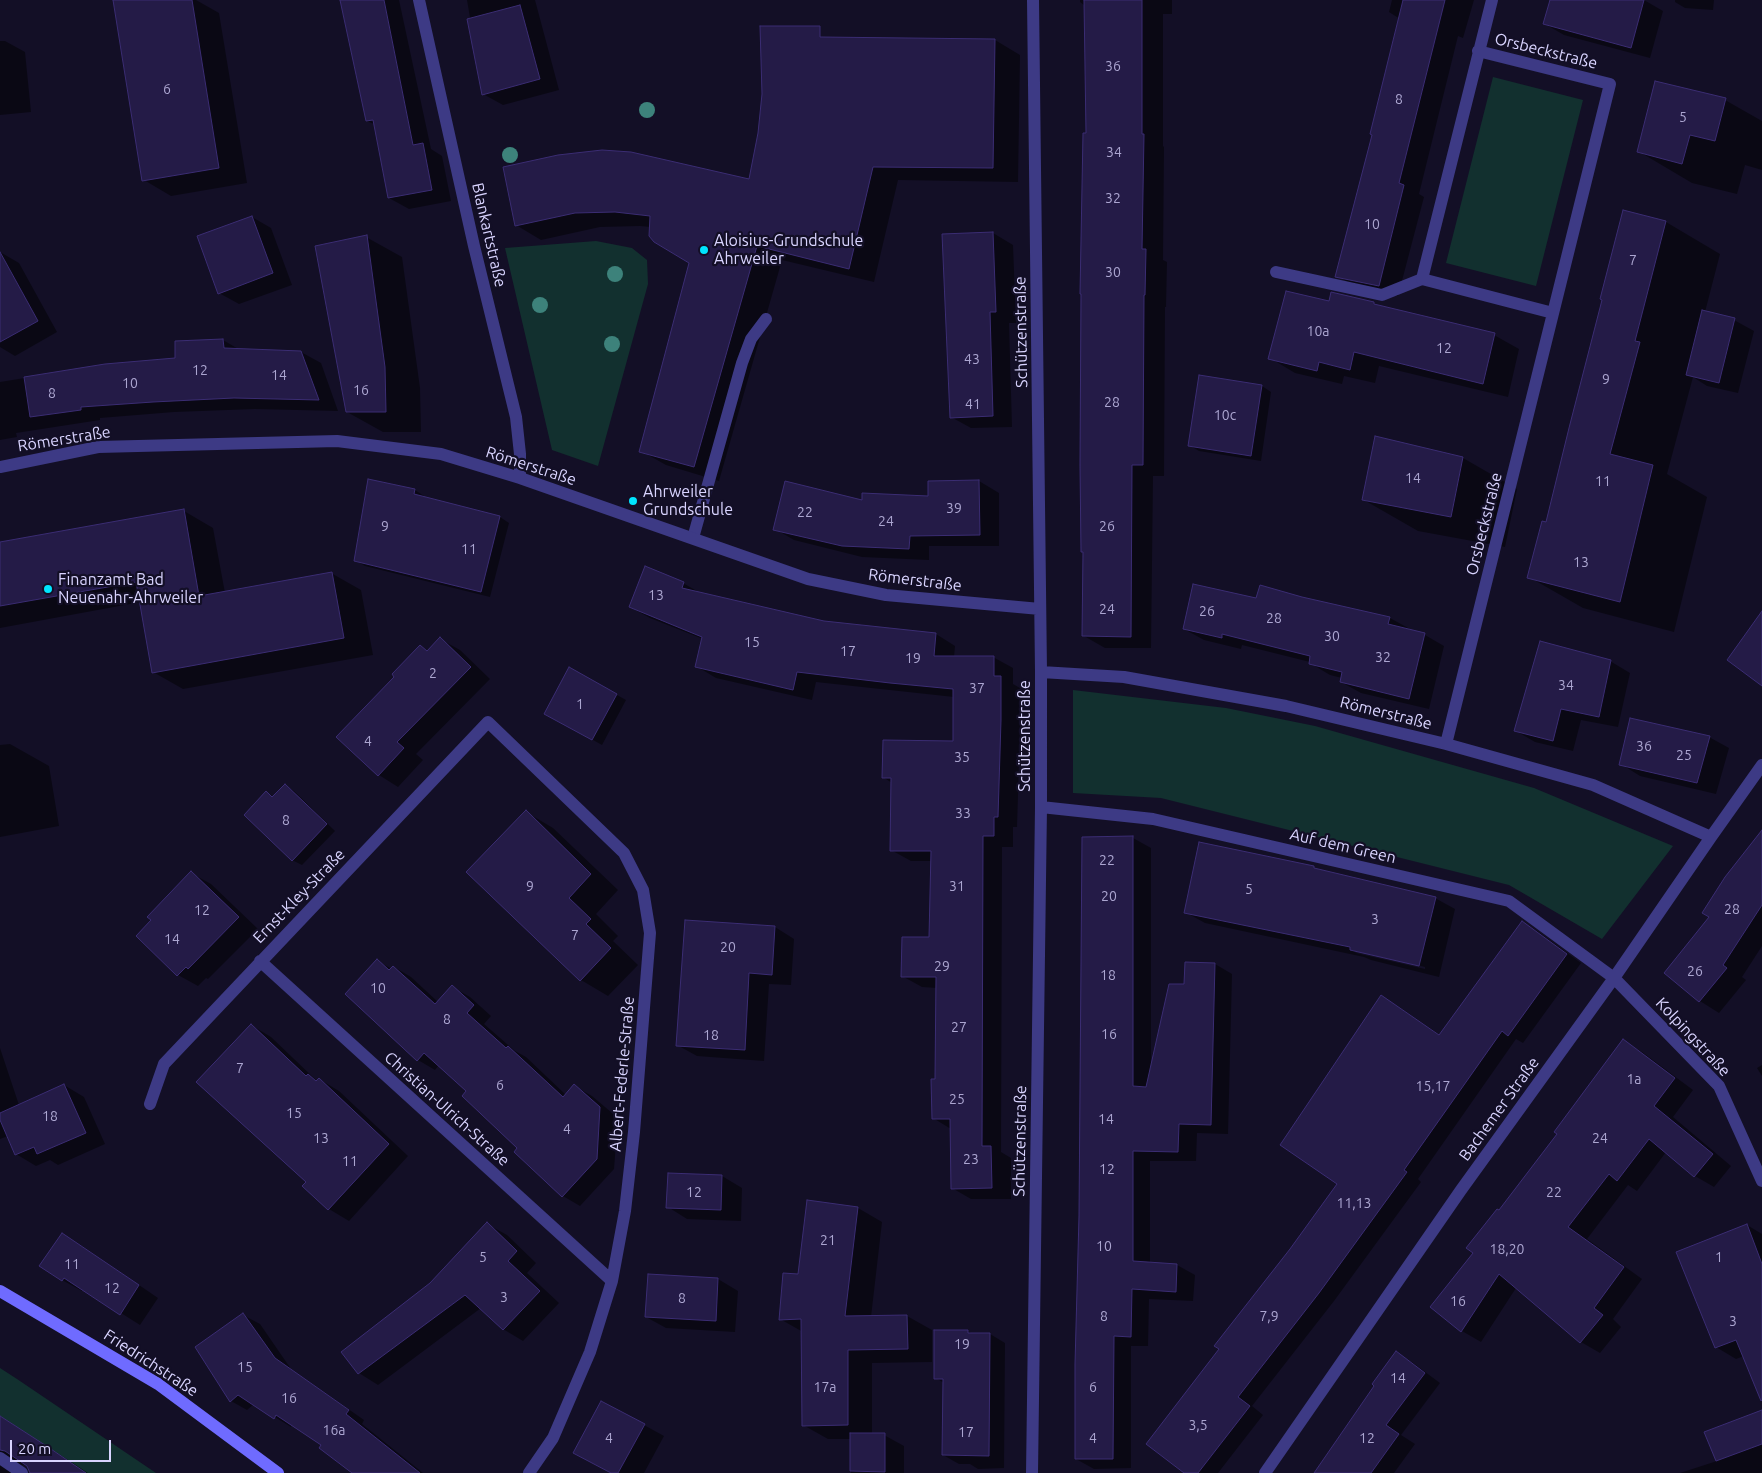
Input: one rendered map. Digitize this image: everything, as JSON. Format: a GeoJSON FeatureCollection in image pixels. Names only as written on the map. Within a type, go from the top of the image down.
{"type":"FeatureCollection","features":[{"type":"Feature","properties":{"kind":"main road","name":"Friedrichstraße"},"geometry":{"type":"LineString","coordinates":[[0,1291],[158,1384],[278,1473]]}},
{"type":"Feature","properties":{"kind":"street","name":"Blankartstraße"},"geometry":{"type":"LineString","coordinates":[[420,0],[472,238],[516,417],[520,454],[520,478]]}},
{"type":"Feature","properties":{"kind":"street","name":"Schützenstraße"},"geometry":{"type":"LineString","coordinates":[[1032,1473],[1041,807],[1033,0]]}},
{"type":"Feature","properties":{"kind":"street","name":"Orsbeckstraße"},"geometry":{"type":"LineString","coordinates":[[1422,279],[1492,0]]}},
{"type":"Feature","properties":{"kind":"street","name":"Orsbeckstraße"},"geometry":{"type":"LineString","coordinates":[[1446,744],[1610,84],[1478,51]]}},
{"type":"Feature","properties":{"kind":"street"},"geometry":{"type":"LineString","coordinates":[[1276,272],[1382,295],[1422,279],[1554,312]]}},
{"type":"Feature","properties":{"kind":"street"},"geometry":{"type":"LineString","coordinates":[[693,538],[742,363],[752,340],[766,319]]}},
{"type":"Feature","properties":{"kind":"street","name":"Römerstraße"},"geometry":{"type":"LineString","coordinates":[[0,467],[98,447],[337,442],[441,454],[520,478],[808,579],[886,595],[1040,609]]}},
{"type":"Feature","properties":{"kind":"street","name":"Römerstraße"},"geometry":{"type":"LineString","coordinates":[[1041,672],[1124,677],[1277,704],[1446,744],[1593,786],[1711,837]]}},
{"type":"Feature","properties":{"kind":"street","name":"Ernst-Kley-Straße"},"geometry":{"type":"LineString","coordinates":[[150,1104],[164,1064],[488,722]]}},
{"type":"Feature","properties":{"kind":"street","name":"Albert-Federle-Straße"},"geometry":{"type":"LineString","coordinates":[[488,722],[624,853],[643,890],[650,933],[634,1132],[626,1201],[612,1281],[590,1352],[553,1438],[529,1473]]}},
{"type":"Feature","properties":{"kind":"street","name":"Bachemer Straße"},"geometry":{"type":"LineString","coordinates":[[1265,1473],[1461,1190],[1614,978],[1762,765]]}},
{"type":"Feature","properties":{"kind":"street","name":"Auf dem Green"},"geometry":{"type":"LineString","coordinates":[[1041,807],[1153,819],[1509,901],[1614,978]]}},
{"type":"Feature","properties":{"kind":"street","name":"Christian-Ulrich-Straße"},"geometry":{"type":"LineString","coordinates":[[260,961],[612,1281]]}},
{"type":"Feature","properties":{"kind":"street","name":"Kolpingstraße"},"geometry":{"type":"LineString","coordinates":[[1614,978],[1719,1086],[1762,1181]]}},
{"type":"Feature","properties":{"kind":"street"},"geometry":{"type":"LineString","coordinates":[[0,1458],[22,1473]]}},
{"type":"Feature","properties":{"kind":"green space"},"geometry":{"type":"Polygon","coordinates":[[[1493,77],[1583,100],[1536,286],[1446,263],[1493,77]]]}},
{"type":"Feature","properties":{"kind":"green space"},"geometry":{"type":"Polygon","coordinates":[[[596,241],[632,248],[647,260],[648,284],[598,466],[552,450],[505,248],[596,241]]]}},
{"type":"Feature","properties":{"kind":"green space"},"geometry":{"type":"Polygon","coordinates":[[[1073,690],[1226,708],[1315,726],[1534,788],[1673,846],[1602,939],[1509,885],[1161,798],[1073,793],[1073,690]]]}},
{"type":"Feature","properties":{"kind":"green space"},"geometry":{"type":"Polygon","coordinates":[[[0,1368],[156,1473],[86,1473],[0,1416],[0,1368]]]}},
{"type":"Feature","properties":{"kind":"building"},"geometry":{"type":"Polygon","coordinates":[[[113,0],[192,0],[219,168],[142,181],[113,0]]]}},
{"type":"Feature","properties":{"kind":"building"},"geometry":{"type":"Polygon","coordinates":[[[340,0],[384,0],[413,145],[423,143],[432,190],[388,198],[373,120],[366,121],[340,0]]]}},
{"type":"Feature","properties":{"kind":"building"},"geometry":{"type":"Polygon","coordinates":[[[1084,0],[1142,0],[1142,134],[1144,134],[1142,249],[1146,249],[1143,465],[1132,465],[1131,637],[1082,636],[1080,294],[1083,133],[1086,133],[1084,0]]]}},
{"type":"Feature","properties":{"kind":"building"},"geometry":{"type":"Polygon","coordinates":[[[1403,0],[1445,0],[1399,183],[1404,185],[1379,286],[1335,277],[1372,135],[1370,134],[1403,0]]]}},
{"type":"Feature","properties":{"kind":"building"},"geometry":{"type":"Polygon","coordinates":[[[1550,0],[1644,0],[1631,48],[1543,24],[1550,0]]]}},
{"type":"Feature","properties":{"kind":"building"},"geometry":{"type":"Polygon","coordinates":[[[520,5],[540,79],[482,95],[467,19],[520,5]]]}},
{"type":"Feature","properties":{"kind":"building"},"geometry":{"type":"Polygon","coordinates":[[[760,26],[820,26],[820,37],[995,39],[993,168],[873,167],[849,269],[757,246],[694,467],[639,452],[689,263],[654,242],[649,236],[650,216],[615,212],[575,213],[515,226],[503,167],[558,155],[602,150],[631,152],[749,179],[758,133],[762,94],[760,26]]]}},
{"type":"Feature","properties":{"kind":"building"},"geometry":{"type":"Polygon","coordinates":[[[1655,81],[1726,98],[1715,141],[1690,135],[1682,164],[1637,152],[1655,81]]]}},
{"type":"Feature","properties":{"kind":"building"},"geometry":{"type":"Polygon","coordinates":[[[1623,210],[1666,221],[1635,341],[1640,342],[1610,454],[1653,465],[1620,602],[1527,578],[1542,521],[1546,522],[1623,210]]]}},
{"type":"Feature","properties":{"kind":"building"},"geometry":{"type":"Polygon","coordinates":[[[252,216],[273,273],[218,294],[197,236],[252,216]]]}},
{"type":"Feature","properties":{"kind":"building"},"geometry":{"type":"Polygon","coordinates":[[[993,232],[996,312],[990,312],[993,416],[950,418],[942,234],[993,232]]]}},
{"type":"Feature","properties":{"kind":"building"},"geometry":{"type":"Polygon","coordinates":[[[367,235],[385,367],[386,412],[346,412],[315,246],[367,235]]]}},
{"type":"Feature","properties":{"kind":"building"},"geometry":{"type":"Polygon","coordinates":[[[0,252],[38,321],[0,342],[0,252]]]}},
{"type":"Feature","properties":{"kind":"building"},"geometry":{"type":"Polygon","coordinates":[[[1286,291],[1329,301],[1331,292],[1495,333],[1483,384],[1354,352],[1350,370],[1319,362],[1317,371],[1268,359],[1286,291]]]}},
{"type":"Feature","properties":{"kind":"building"},"geometry":{"type":"Polygon","coordinates":[[[1702,310],[1735,318],[1719,383],[1686,375],[1702,310]]]}},
{"type":"Feature","properties":{"kind":"building"},"geometry":{"type":"Polygon","coordinates":[[[223,339],[224,348],[301,351],[319,400],[234,398],[153,402],[81,407],[81,410],[30,417],[24,377],[105,364],[175,358],[175,341],[223,339]]]}},
{"type":"Feature","properties":{"kind":"building"},"geometry":{"type":"Polygon","coordinates":[[[1199,375],[1262,385],[1251,456],[1188,446],[1199,375]]]}},
{"type":"Feature","properties":{"kind":"building"},"geometry":{"type":"Polygon","coordinates":[[[1375,436],[1463,457],[1451,517],[1362,500],[1375,436]]]}},
{"type":"Feature","properties":{"kind":"building"},"geometry":{"type":"Polygon","coordinates":[[[368,479],[415,489],[414,494],[500,516],[481,592],[354,561],[368,479]]]}},
{"type":"Feature","properties":{"kind":"building"},"geometry":{"type":"Polygon","coordinates":[[[979,480],[980,535],[910,536],[909,549],[842,546],[773,530],[785,481],[862,500],[862,493],[928,496],[928,481],[979,480]]]}},
{"type":"Feature","properties":{"kind":"building","name":"Finanzamt Bad Neuenahr-Ahrweiler"},"geometry":{"type":"Polygon","coordinates":[[[184,509],[199,596],[332,572],[344,638],[152,673],[136,582],[0,606],[0,542],[184,509]]]}},
{"type":"Feature","properties":{"kind":"building"},"geometry":{"type":"Polygon","coordinates":[[[645,566],[684,582],[682,588],[824,621],[936,633],[934,656],[994,656],[994,676],[1001,676],[998,817],[994,817],[994,836],[983,836],[982,1146],[991,1146],[992,1188],[951,1189],[950,1119],[932,1119],[931,1079],[935,1079],[936,977],[901,977],[902,937],[929,937],[931,851],[890,851],[891,778],[882,778],[883,740],[953,741],[953,689],[797,672],[793,690],[695,667],[702,637],[629,607],[645,566]]]}},
{"type":"Feature","properties":{"kind":"building"},"geometry":{"type":"Polygon","coordinates":[[[1193,584],[1256,598],[1260,585],[1302,597],[1390,617],[1388,624],[1425,633],[1409,699],[1340,682],[1342,672],[1309,664],[1310,656],[1222,634],[1222,638],[1183,629],[1193,584]]]}},
{"type":"Feature","properties":{"kind":"building"},"geometry":{"type":"Polygon","coordinates":[[[1762,611],[1762,686],[1727,660],[1762,611]]]}},
{"type":"Feature","properties":{"kind":"building"},"geometry":{"type":"Polygon","coordinates":[[[440,637],[471,667],[397,742],[404,748],[378,776],[336,737],[394,677],[392,674],[420,645],[427,651],[440,637]]]}},
{"type":"Feature","properties":{"kind":"building"},"geometry":{"type":"Polygon","coordinates":[[[1540,641],[1611,660],[1599,717],[1561,709],[1553,741],[1514,731],[1540,641]]]}},
{"type":"Feature","properties":{"kind":"building"},"geometry":{"type":"Polygon","coordinates":[[[569,667],[617,694],[592,740],[544,714],[569,667]]]}},
{"type":"Feature","properties":{"kind":"building"},"geometry":{"type":"Polygon","coordinates":[[[1630,718],[1710,736],[1697,783],[1619,765],[1630,718]]]}},
{"type":"Feature","properties":{"kind":"building"},"geometry":{"type":"Polygon","coordinates":[[[285,784],[327,824],[292,861],[244,815],[266,791],[272,797],[285,784]]]}},
{"type":"Feature","properties":{"kind":"building"},"geometry":{"type":"Polygon","coordinates":[[[526,810],[591,874],[569,898],[591,919],[586,924],[611,948],[580,981],[466,872],[526,810]]]}},
{"type":"Feature","properties":{"kind":"building"},"geometry":{"type":"Polygon","coordinates":[[[1762,830],[1762,905],[1723,965],[1727,968],[1699,1002],[1664,973],[1709,917],[1702,913],[1725,877],[1762,830]]]}},
{"type":"Feature","properties":{"kind":"building"},"geometry":{"type":"Polygon","coordinates":[[[1133,836],[1133,1086],[1146,1087],[1169,984],[1184,984],[1185,962],[1215,963],[1211,1125],[1179,1124],[1178,1152],[1133,1151],[1133,1261],[1177,1264],[1176,1292],[1132,1289],[1131,1337],[1114,1336],[1113,1459],[1075,1459],[1082,837],[1133,836]]]}},
{"type":"Feature","properties":{"kind":"building"},"geometry":{"type":"Polygon","coordinates":[[[1199,842],[1314,866],[1314,868],[1436,897],[1419,966],[1350,950],[1350,947],[1184,913],[1199,842]]]}},
{"type":"Feature","properties":{"kind":"building"},"geometry":{"type":"Polygon","coordinates":[[[191,871],[239,917],[188,969],[186,967],[177,976],[136,936],[151,920],[147,917],[191,871]]]}},
{"type":"Feature","properties":{"kind":"building"},"geometry":{"type":"Polygon","coordinates":[[[685,920],[775,926],[772,975],[749,973],[745,1050],[676,1046],[685,920]]]}},
{"type":"Feature","properties":{"kind":"building"},"geometry":{"type":"Polygon","coordinates":[[[1522,921],[1567,954],[1508,1036],[1502,1031],[1404,1170],[1407,1172],[1319,1293],[1238,1397],[1250,1406],[1198,1473],[1184,1473],[1146,1444],[1219,1349],[1214,1346],[1290,1249],[1337,1184],[1280,1145],[1381,995],[1439,1035],[1522,921]]]}},
{"type":"Feature","properties":{"kind":"building"},"geometry":{"type":"Polygon","coordinates":[[[377,959],[389,970],[393,966],[435,1004],[452,985],[474,1005],[467,1013],[506,1048],[508,1046],[563,1097],[574,1084],[600,1107],[597,1159],[562,1197],[514,1152],[517,1148],[462,1096],[466,1091],[424,1053],[417,1061],[345,994],[377,959]]]}},
{"type":"Feature","properties":{"kind":"building"},"geometry":{"type":"Polygon","coordinates":[[[251,1024],[306,1076],[308,1074],[316,1081],[319,1078],[389,1144],[328,1210],[302,1186],[306,1182],[196,1082],[251,1024]]]}},
{"type":"Feature","properties":{"kind":"building"},"geometry":{"type":"Polygon","coordinates":[[[1623,1039],[1675,1078],[1654,1106],[1713,1154],[1694,1177],[1649,1139],[1617,1181],[1609,1174],[1568,1227],[1624,1267],[1594,1308],[1603,1315],[1580,1343],[1499,1274],[1461,1332],[1430,1307],[1473,1253],[1466,1248],[1497,1209],[1499,1210],[1557,1134],[1554,1132],[1623,1039]]]}},
{"type":"Feature","properties":{"kind":"building"},"geometry":{"type":"Polygon","coordinates":[[[64,1084],[86,1133],[37,1154],[34,1147],[15,1155],[0,1120],[0,1113],[64,1084]]]}},
{"type":"Feature","properties":{"kind":"building"},"geometry":{"type":"Polygon","coordinates":[[[668,1173],[722,1175],[721,1210],[666,1208],[668,1173]]]}},
{"type":"Feature","properties":{"kind":"building"},"geometry":{"type":"Polygon","coordinates":[[[807,1200],[858,1207],[845,1316],[907,1315],[908,1349],[848,1350],[848,1425],[802,1426],[801,1319],[779,1320],[783,1273],[798,1274],[807,1200]]]}},
{"type":"Feature","properties":{"kind":"building"},"geometry":{"type":"Polygon","coordinates":[[[487,1222],[517,1251],[508,1261],[540,1291],[503,1330],[465,1295],[358,1374],[341,1352],[430,1283],[487,1222]]]}},
{"type":"Feature","properties":{"kind":"building"},"geometry":{"type":"Polygon","coordinates":[[[1747,1224],[1762,1264],[1761,1401],[1736,1340],[1715,1348],[1676,1252],[1747,1224]]]}},
{"type":"Feature","properties":{"kind":"building"},"geometry":{"type":"Polygon","coordinates":[[[62,1233],[139,1285],[120,1315],[64,1278],[62,1281],[39,1266],[62,1233]]]}},
{"type":"Feature","properties":{"kind":"building"},"geometry":{"type":"Polygon","coordinates":[[[648,1274],[718,1278],[716,1321],[645,1317],[648,1274]]]}},
{"type":"Feature","properties":{"kind":"building"},"geometry":{"type":"Polygon","coordinates":[[[243,1313],[275,1358],[349,1410],[346,1414],[420,1473],[352,1473],[319,1448],[321,1445],[276,1415],[274,1419],[238,1395],[230,1402],[195,1347],[243,1313]]]}},
{"type":"Feature","properties":{"kind":"building"},"geometry":{"type":"Polygon","coordinates":[[[934,1330],[968,1330],[968,1333],[990,1333],[989,1456],[942,1455],[943,1379],[934,1379],[934,1330]]]}},
{"type":"Feature","properties":{"kind":"building"},"geometry":{"type":"Polygon","coordinates":[[[1396,1351],[1425,1373],[1386,1425],[1399,1434],[1371,1473],[1314,1473],[1374,1386],[1372,1384],[1396,1351]]]}},
{"type":"Feature","properties":{"kind":"building"},"geometry":{"type":"Polygon","coordinates":[[[601,1401],[645,1424],[618,1473],[611,1473],[573,1453],[601,1401]]]}},
{"type":"Feature","properties":{"kind":"building"},"geometry":{"type":"Polygon","coordinates":[[[1762,1410],[1762,1444],[1716,1461],[1704,1432],[1762,1410]]]}},
{"type":"Feature","properties":{"kind":"building"},"geometry":{"type":"Polygon","coordinates":[[[0,1416],[86,1473],[30,1473],[27,1466],[5,1451],[0,1450],[0,1416]]]}},
{"type":"Feature","properties":{"kind":"building"},"geometry":{"type":"Polygon","coordinates":[[[850,1433],[885,1433],[885,1472],[850,1471],[850,1433]]]}},
{"type":"Feature","properties":{"kind":"place","name":"Aloisius-Grundschule Ahrweiler"},"geometry":{"type":"Point","coordinates":[704,250]}},
{"type":"Feature","properties":{"kind":"place","name":"Ahrweiler Grundschule"},"geometry":{"type":"Point","coordinates":[633,501]}},
{"type":"Feature","properties":{"kind":"place","name":"Finanzamt Bad Neuenahr-Ahrweiler"},"geometry":{"type":"Point","coordinates":[48,589]}}]}
